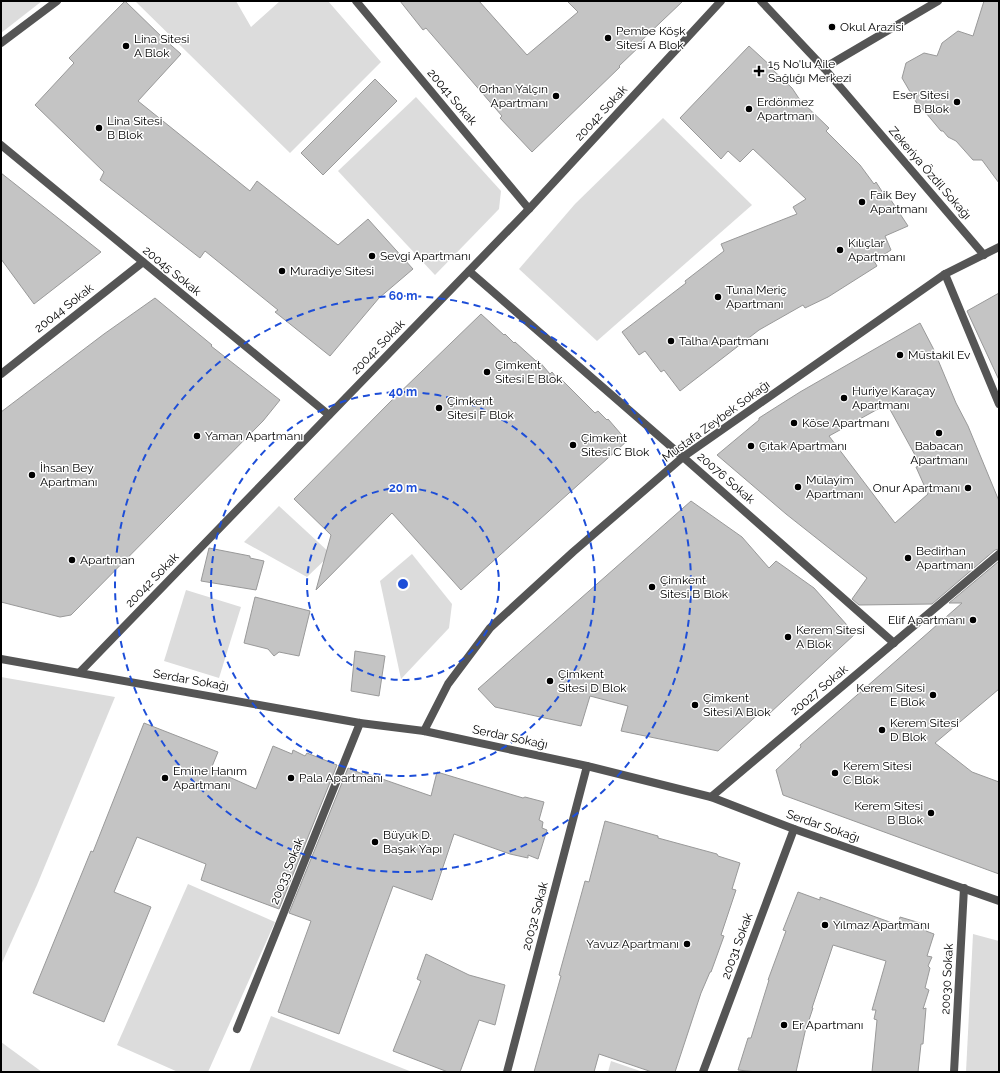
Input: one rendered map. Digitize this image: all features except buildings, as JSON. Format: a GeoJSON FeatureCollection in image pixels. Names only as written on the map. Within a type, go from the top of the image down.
{"type":"FeatureCollection","features":[{"type":"Feature","properties":{"kind":"street"},"geometry":{"type":"LineString","coordinates":[[1,43],[57,1]]}},
{"type":"Feature","properties":{"kind":"street","name":"20041 Sokak"},"geometry":{"type":"LineString","coordinates":[[356,1],[529,209]]}},
{"type":"Feature","properties":{"kind":"street","name":"20042 Sokak"},"geometry":{"type":"LineString","coordinates":[[80,672],[529,209],[722,1]]}},
{"type":"Feature","properties":{"kind":"street","name":"Zekeriya Özdil Sokağı"},"geometry":{"type":"LineString","coordinates":[[761,1],[824,68],[984,254]]}},
{"type":"Feature","properties":{"kind":"street"},"geometry":{"type":"LineString","coordinates":[[824,68],[938,1]]}},
{"type":"Feature","properties":{"kind":"street","name":"20045 Sokak"},"geometry":{"type":"LineString","coordinates":[[1,145],[329,415]]}},
{"type":"Feature","properties":{"kind":"street","name":"Mustafa Zeybek Sokağı"},"geometry":{"type":"LineString","coordinates":[[424,731],[448,684],[490,628],[573,552],[683,456],[945,274],[999,247]]}},
{"type":"Feature","properties":{"kind":"street","name":"20044 Sokak"},"geometry":{"type":"LineString","coordinates":[[1,374],[143,262]]}},
{"type":"Feature","properties":{"kind":"street","name":"20076 Sokak"},"geometry":{"type":"LineString","coordinates":[[469,271],[683,456],[894,643]]}},
{"type":"Feature","properties":{"kind":"street"},"geometry":{"type":"LineString","coordinates":[[945,274],[999,404]]}},
{"type":"Feature","properties":{"kind":"street","name":"20027 Sokak"},"geometry":{"type":"LineString","coordinates":[[711,797],[999,554]]}},
{"type":"Feature","properties":{"kind":"street","name":"Serdar Sokağı"},"geometry":{"type":"LineString","coordinates":[[1,659],[360,723],[424,731],[587,766],[711,797],[794,829],[999,901]]}},
{"type":"Feature","properties":{"kind":"street","name":"20033 Sokak"},"geometry":{"type":"LineString","coordinates":[[237,1029],[360,723]]}},
{"type":"Feature","properties":{"kind":"street","name":"20032 Sokak"},"geometry":{"type":"LineString","coordinates":[[507,1072],[587,766]]}},
{"type":"Feature","properties":{"kind":"street","name":"20031 Sokak"},"geometry":{"type":"LineString","coordinates":[[703,1072],[794,829]]}},
{"type":"Feature","properties":{"kind":"street","name":"20030 Sokak"},"geometry":{"type":"LineString","coordinates":[[954,1072],[964,888]]}},
{"type":"Feature","properties":{"kind":"shaded area"},"geometry":{"type":"Polygon","coordinates":[[[1,1],[42,1],[1,33],[1,1]]]}},
{"type":"Feature","properties":{"kind":"shaded area"},"geometry":{"type":"Polygon","coordinates":[[[135,1],[236,1],[251,27],[280,1],[328,1],[381,62],[290,153],[135,1]]]}},
{"type":"Feature","properties":{"kind":"shaded area"},"geometry":{"type":"Polygon","coordinates":[[[416,97],[501,191],[499,209],[435,275],[338,171],[416,97]]]}},
{"type":"Feature","properties":{"kind":"shaded area"},"geometry":{"type":"Polygon","coordinates":[[[663,118],[752,205],[597,341],[519,269],[575,204],[663,118]]]}},
{"type":"Feature","properties":{"kind":"shaded area"},"geometry":{"type":"Polygon","coordinates":[[[279,506],[331,554],[307,577],[244,542],[279,506]]]}},
{"type":"Feature","properties":{"kind":"shaded area"},"geometry":{"type":"Polygon","coordinates":[[[412,554],[452,604],[449,628],[401,679],[380,581],[412,554]]]}},
{"type":"Feature","properties":{"kind":"shaded area"},"geometry":{"type":"Polygon","coordinates":[[[186,590],[241,607],[219,678],[164,661],[186,590]]]}},
{"type":"Feature","properties":{"kind":"shaded area"},"geometry":{"type":"Polygon","coordinates":[[[1,677],[115,697],[37,885],[1,965],[1,677]]]}},
{"type":"Feature","properties":{"kind":"shaded area"},"geometry":{"type":"Polygon","coordinates":[[[188,884],[275,922],[208,1072],[178,1072],[117,1045],[188,884]]]}},
{"type":"Feature","properties":{"kind":"shaded area"},"geometry":{"type":"Polygon","coordinates":[[[973,934],[999,941],[999,1072],[966,1072],[973,934]]]}},
{"type":"Feature","properties":{"kind":"shaded area"},"geometry":{"type":"Polygon","coordinates":[[[271,1016],[412,1072],[249,1072],[271,1016]]]}},
{"type":"Feature","properties":{"kind":"shaded area"},"geometry":{"type":"Polygon","coordinates":[[[1,1042],[42,1072],[1,1072],[1,1042]]]}},
{"type":"Feature","properties":{"kind":"shaded area"},"geometry":{"type":"Polygon","coordinates":[[[611,1061],[643,1072],[608,1072],[611,1061]]]}},
{"type":"Feature","properties":{"kind":"place","name":"Okul Arazisi"},"geometry":{"type":"Point","coordinates":[832,27]}},
{"type":"Feature","properties":{"kind":"place","name":"Pembe Köşk Sitesi A Blok"},"geometry":{"type":"Point","coordinates":[608,38]}},
{"type":"Feature","properties":{"kind":"place","name":"Lina Sitesi A Blok"},"geometry":{"type":"Point","coordinates":[126,46]}},
{"type":"Feature","properties":{"kind":"place","name":"15 No'lu Aile Sağlığı Merkezi"},"geometry":{"type":"Point","coordinates":[759,71]}},
{"type":"Feature","properties":{"kind":"place","name":"Orhan Yalçın Apartmanı"},"geometry":{"type":"Point","coordinates":[556,96]}},
{"type":"Feature","properties":{"kind":"place","name":"Eser Sitesi B Blok"},"geometry":{"type":"Point","coordinates":[957,102]}},
{"type":"Feature","properties":{"kind":"place","name":"Erdönmez Apartmanı"},"geometry":{"type":"Point","coordinates":[749,109]}},
{"type":"Feature","properties":{"kind":"place","name":"Lina Sitesi B Blok"},"geometry":{"type":"Point","coordinates":[99,128]}},
{"type":"Feature","properties":{"kind":"place","name":"Faik Bey Apartmanı"},"geometry":{"type":"Point","coordinates":[862,202]}},
{"type":"Feature","properties":{"kind":"place","name":"Kılıçlar Apartmanı"},"geometry":{"type":"Point","coordinates":[840,250]}},
{"type":"Feature","properties":{"kind":"place","name":"Sevgi Apartmanı"},"geometry":{"type":"Point","coordinates":[372,256]}},
{"type":"Feature","properties":{"kind":"place","name":"Muradiye Sitesi"},"geometry":{"type":"Point","coordinates":[282,271]}},
{"type":"Feature","properties":{"kind":"place","name":"Tuna Meriç Apartmanı"},"geometry":{"type":"Point","coordinates":[718,297]}},
{"type":"Feature","properties":{"kind":"place","name":"Talha Apartmanı"},"geometry":{"type":"Point","coordinates":[671,341]}},
{"type":"Feature","properties":{"kind":"place","name":"Müstakil Ev"},"geometry":{"type":"Point","coordinates":[900,355]}},
{"type":"Feature","properties":{"kind":"place","name":"Çimkent Sitesi E Blok"},"geometry":{"type":"Point","coordinates":[487,372]}},
{"type":"Feature","properties":{"kind":"place","name":"Huriye Karaçay Apartmanı"},"geometry":{"type":"Point","coordinates":[844,398]}},
{"type":"Feature","properties":{"kind":"place","name":"Çimkent Sitesi F Blok"},"geometry":{"type":"Point","coordinates":[439,408]}},
{"type":"Feature","properties":{"kind":"place","name":"Köse Apartmanı"},"geometry":{"type":"Point","coordinates":[794,423]}},
{"type":"Feature","properties":{"kind":"place","name":"Babacan Apartmanı"},"geometry":{"type":"Point","coordinates":[939,433]}},
{"type":"Feature","properties":{"kind":"place","name":"Yaman Apartmanı"},"geometry":{"type":"Point","coordinates":[197,436]}},
{"type":"Feature","properties":{"kind":"place","name":"Çimkent Sitesi C Blok"},"geometry":{"type":"Point","coordinates":[573,445]}},
{"type":"Feature","properties":{"kind":"place","name":"Çıtak Apartmanı"},"geometry":{"type":"Point","coordinates":[751,446]}},
{"type":"Feature","properties":{"kind":"place","name":"İhsan Bey Apartmanı"},"geometry":{"type":"Point","coordinates":[32,475]}},
{"type":"Feature","properties":{"kind":"place","name":"Mülayim Apartmanı"},"geometry":{"type":"Point","coordinates":[798,487]}},
{"type":"Feature","properties":{"kind":"place","name":"Onur Apartmanı"},"geometry":{"type":"Point","coordinates":[968,488]}},
{"type":"Feature","properties":{"kind":"place","name":"Bedirhan Apartmanı"},"geometry":{"type":"Point","coordinates":[908,558]}},
{"type":"Feature","properties":{"kind":"place","name":"Apartman"},"geometry":{"type":"Point","coordinates":[72,560]}},
{"type":"Feature","properties":{"kind":"place","name":"Çimkent Sitesi B Blok"},"geometry":{"type":"Point","coordinates":[652,587]}},
{"type":"Feature","properties":{"kind":"place","name":"Elif Apartmanı"},"geometry":{"type":"Point","coordinates":[973,620]}},
{"type":"Feature","properties":{"kind":"place","name":"Kerem Sitesi A Blok"},"geometry":{"type":"Point","coordinates":[788,637]}},
{"type":"Feature","properties":{"kind":"place","name":"Çimkent Sitesi D Blok"},"geometry":{"type":"Point","coordinates":[550,681]}},
{"type":"Feature","properties":{"kind":"place","name":"Kerem Sitesi E Blok"},"geometry":{"type":"Point","coordinates":[933,695]}},
{"type":"Feature","properties":{"kind":"place","name":"Çimkent Sitesi A Blok"},"geometry":{"type":"Point","coordinates":[695,705]}},
{"type":"Feature","properties":{"kind":"place","name":"Kerem Sitesi D Blok"},"geometry":{"type":"Point","coordinates":[882,730]}},
{"type":"Feature","properties":{"kind":"place","name":"Kerem Sitesi C Blok"},"geometry":{"type":"Point","coordinates":[835,773]}},
{"type":"Feature","properties":{"kind":"place","name":"Emine Hanım Apartmanı"},"geometry":{"type":"Point","coordinates":[165,778]}},
{"type":"Feature","properties":{"kind":"place","name":"Pala Apartmanı"},"geometry":{"type":"Point","coordinates":[291,778]}},
{"type":"Feature","properties":{"kind":"place","name":"Kerem Sitesi B Blok"},"geometry":{"type":"Point","coordinates":[931,813]}},
{"type":"Feature","properties":{"kind":"place","name":"Büyük D. Başak Yapı"},"geometry":{"type":"Point","coordinates":[375,842]}},
{"type":"Feature","properties":{"kind":"place","name":"Yılmaz Apartmanı"},"geometry":{"type":"Point","coordinates":[825,925]}},
{"type":"Feature","properties":{"kind":"place","name":"Yavuz Apartmanı"},"geometry":{"type":"Point","coordinates":[687,944]}},
{"type":"Feature","properties":{"kind":"place","name":"Er Apartmanı"},"geometry":{"type":"Point","coordinates":[784,1025]}}]}
